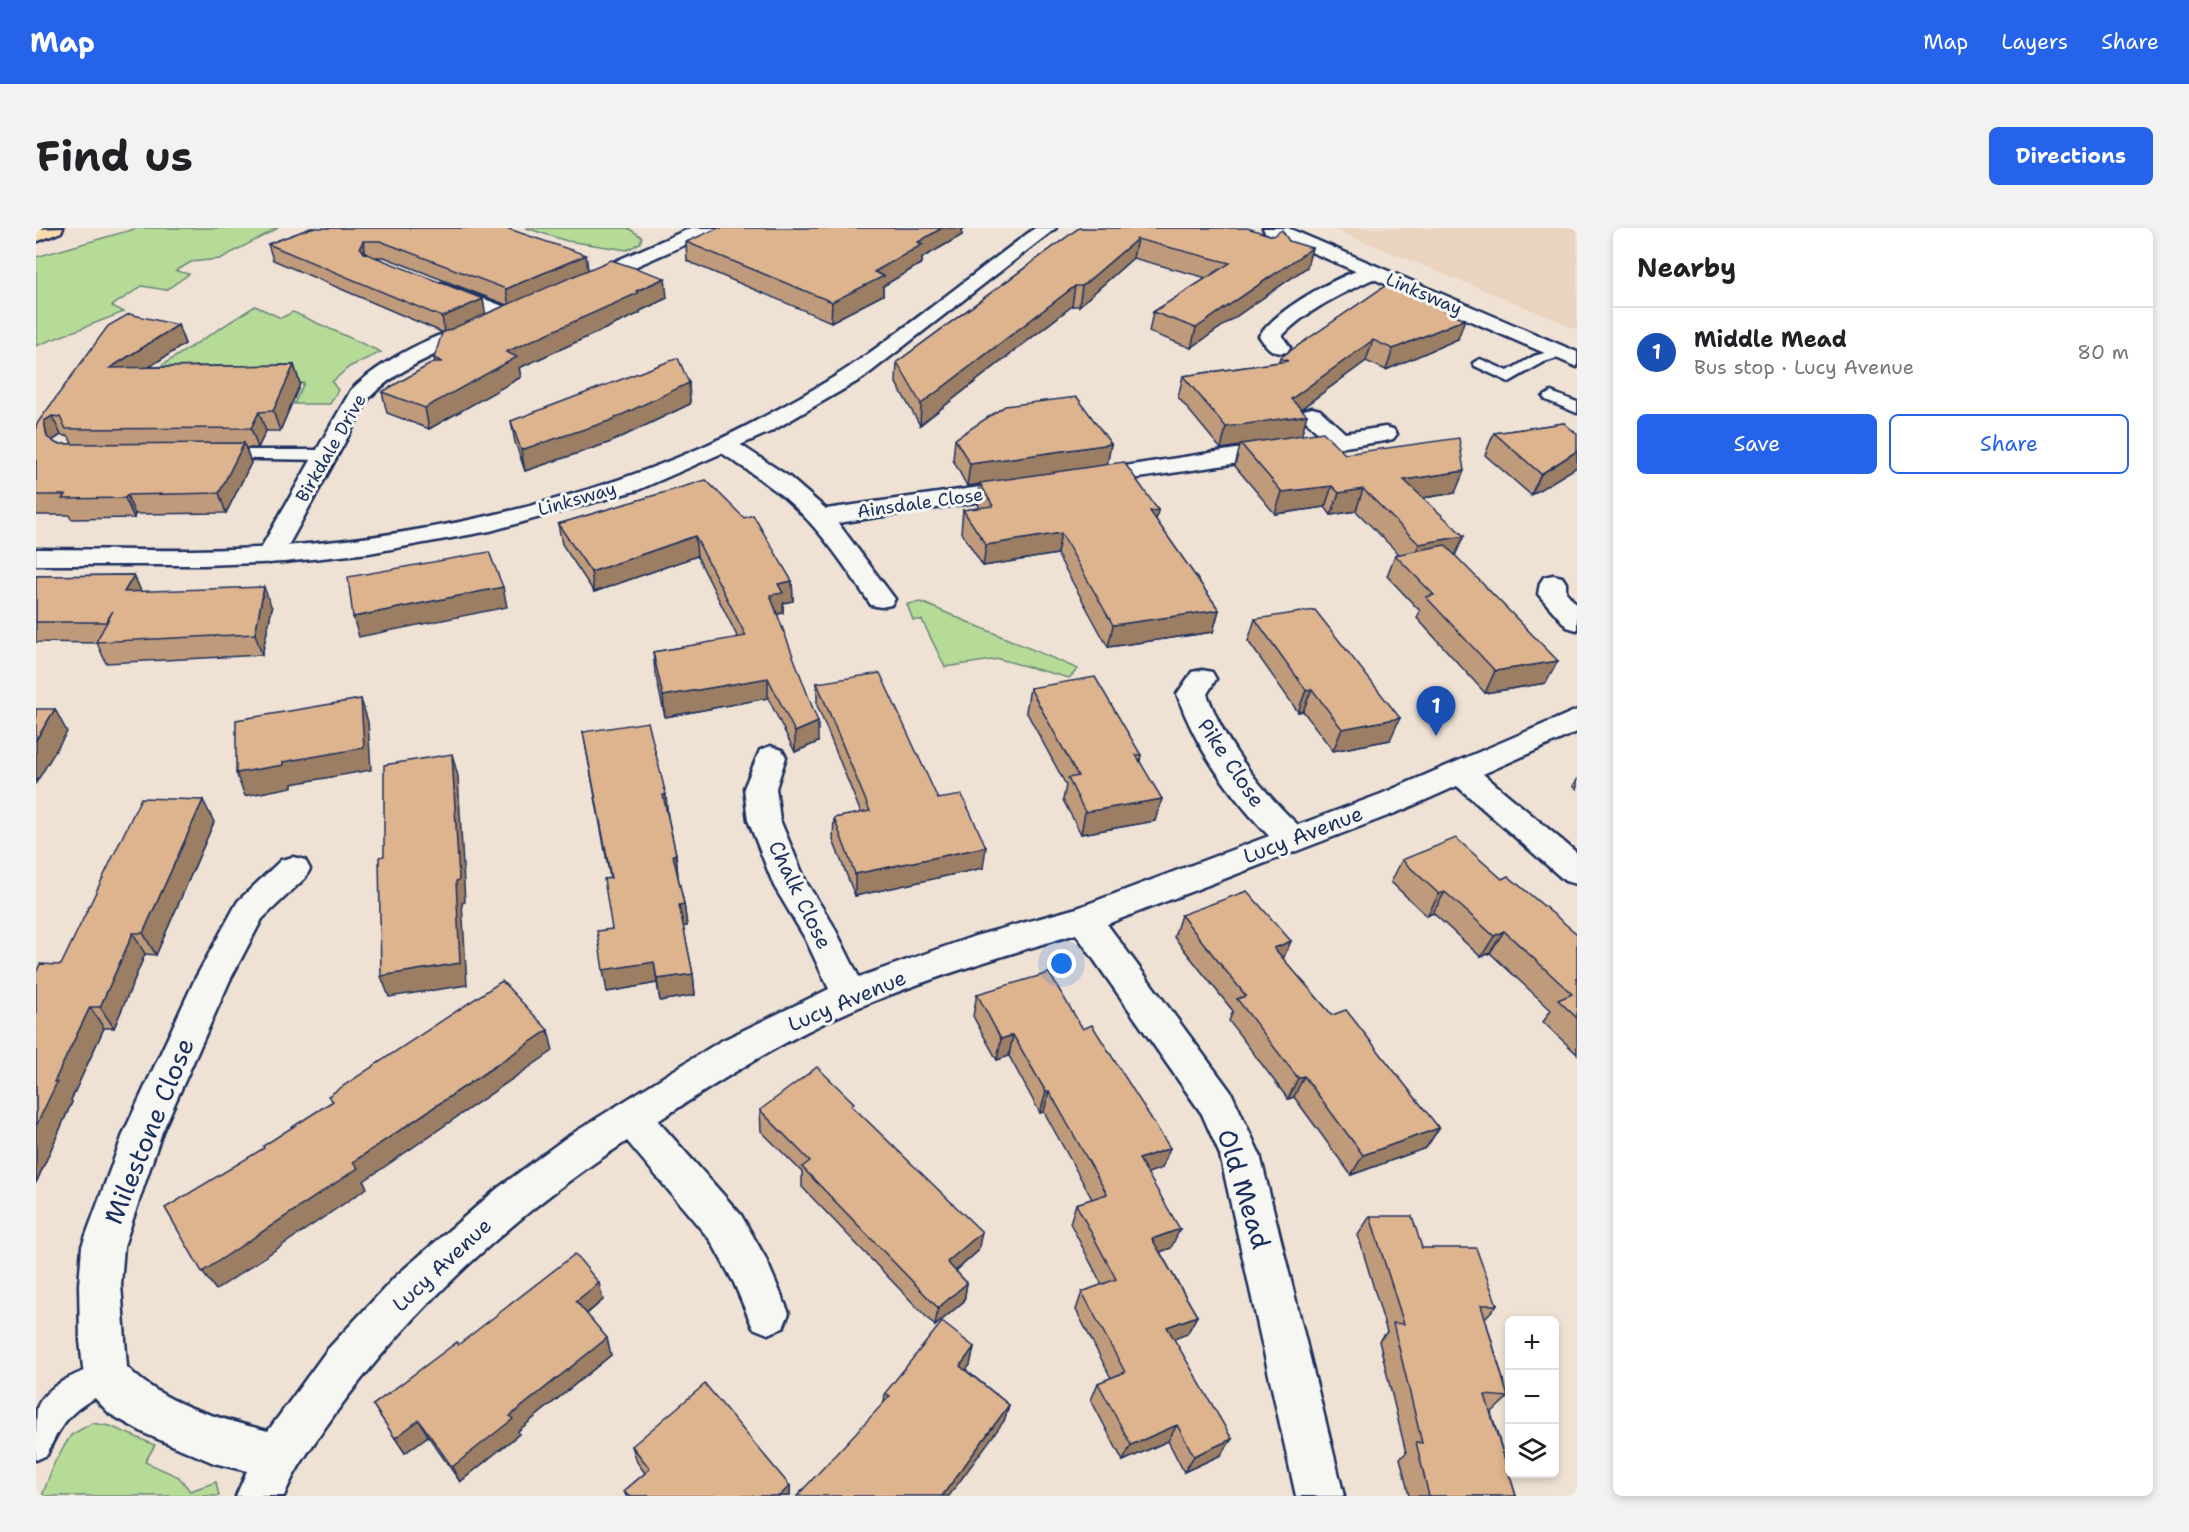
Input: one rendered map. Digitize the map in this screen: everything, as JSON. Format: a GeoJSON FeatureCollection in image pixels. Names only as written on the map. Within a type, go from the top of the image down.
{"type":"FeatureCollection","features":[{"type":"Feature","properties":{"kind":"highway"},"geometry":{"type":"LineString","coordinates":[[36,236],[54,228]]}},
{"type":"Feature","properties":{"kind":"street"},"geometry":{"type":"LineString","coordinates":[[653,228],[678,241]]}},
{"type":"Feature","properties":{"kind":"street"},"geometry":{"type":"LineString","coordinates":[[565,290],[706,228]]}},
{"type":"Feature","properties":{"kind":"street","name":"Linksway"},"geometry":{"type":"LineString","coordinates":[[36,557],[183,558],[270,555],[369,545],[490,523],[635,482],[725,445],[855,373],[1047,228]]}},
{"type":"Feature","properties":{"kind":"street","name":"Linksway"},"geometry":{"type":"LineString","coordinates":[[1272,228],[1568,356]]}},
{"type":"Feature","properties":{"kind":"street"},"geometry":{"type":"LineString","coordinates":[[1279,347],[1270,336],[1287,317],[1314,300],[1372,272]]}},
{"type":"Feature","properties":{"kind":"street","name":"Birkdale Drive"},"geometry":{"type":"LineString","coordinates":[[270,555],[359,395],[369,383],[384,371],[518,311],[421,281]]}},
{"type":"Feature","properties":{"kind":"street"},"geometry":{"type":"LineString","coordinates":[[1312,415],[1340,441]]}},
{"type":"Feature","properties":{"kind":"street","name":"Ainsdale Close"},"geometry":{"type":"LineString","coordinates":[[819,518],[1385,434]]}},
{"type":"Feature","properties":{"kind":"street"},"geometry":{"type":"LineString","coordinates":[[725,445],[780,482],[819,518],[848,549],[881,599]]}},
{"type":"Feature","properties":{"kind":"street"},"geometry":{"type":"LineString","coordinates":[[1553,583],[1552,594],[1577,621]]}},
{"type":"Feature","properties":{"kind":"street","name":"Pike Close"},"geometry":{"type":"LineString","coordinates":[[1202,680],[1192,694],[1196,711],[1231,766],[1267,816],[1292,839]]}},
{"type":"Feature","properties":{"kind":"street","name":"Lucy Avenue"},"geometry":{"type":"LineString","coordinates":[[260,1496],[277,1456],[343,1366],[411,1290],[512,1201],[581,1149],[732,1053],[850,995],[975,950],[1084,919],[1392,802],[1577,720]]}},
{"type":"Feature","properties":{"kind":"street","name":"Chalk Close"},"geometry":{"type":"LineString","coordinates":[[771,757],[760,788],[764,820],[791,886],[820,933],[850,995]]}},
{"type":"Feature","properties":{"kind":"street"},"geometry":{"type":"LineString","coordinates":[[1459,771],[1577,872]]}},
{"type":"Feature","properties":{"kind":"street","name":"Milestone Close"},"geometry":{"type":"LineString","coordinates":[[106,1377],[100,1285],[104,1246],[143,1132],[240,926],[250,910],[293,870]]}},
{"type":"Feature","properties":{"kind":"street","name":"Old Mead"},"geometry":{"type":"LineString","coordinates":[[1084,919],[1217,1104],[1239,1155],[1320,1496]]}},
{"type":"Feature","properties":{"kind":"street"},"geometry":{"type":"LineString","coordinates":[[631,1118],[726,1228],[750,1271],[768,1313]]}},
{"type":"Feature","properties":{"kind":"street"},"geometry":{"type":"LineString","coordinates":[[106,1377],[126,1398],[162,1418],[214,1440],[277,1456]]}},
{"type":"Feature","properties":{"kind":"lane"},"geometry":{"type":"LineString","coordinates":[[1480,363],[1509,377],[1539,359],[1568,356]]}},
{"type":"Feature","properties":{"kind":"lane"},"geometry":{"type":"LineString","coordinates":[[1551,397],[1577,408]]}},
{"type":"Feature","properties":{"kind":"lane"},"geometry":{"type":"LineString","coordinates":[[200,455],[326,455]]}},
{"type":"Feature","properties":{"kind":"lane"},"geometry":{"type":"LineString","coordinates":[[36,1444],[48,1414],[74,1390],[106,1377]]}},
{"type":"Feature","properties":{"kind":"shaded area"},"geometry":{"type":"Polygon","coordinates":[[[1330,228],[1577,228],[1577,330],[1547,316],[1330,228]]]}},
{"type":"Feature","properties":{"kind":"green space"},"geometry":{"type":"Polygon","coordinates":[[[138,228],[278,228],[220,259],[191,262],[176,271],[189,274],[166,290],[142,286],[112,306],[124,312],[36,346],[36,257],[138,228]]]}},
{"type":"Feature","properties":{"kind":"green space"},"geometry":{"type":"Polygon","coordinates":[[[526,228],[628,228],[642,237],[640,243],[627,250],[567,241],[526,228]]]}},
{"type":"Feature","properties":{"kind":"green space"},"geometry":{"type":"Polygon","coordinates":[[[255,306],[281,318],[293,312],[381,352],[349,367],[332,382],[338,390],[330,404],[294,404],[304,383],[258,384],[153,371],[255,306]]]}},
{"type":"Feature","properties":{"kind":"green space"},"geometry":{"type":"Polygon","coordinates":[[[921,602],[1078,669],[1069,678],[999,659],[945,667],[922,620],[913,620],[907,604],[921,602]]]}},
{"type":"Feature","properties":{"kind":"green space"},"geometry":{"type":"Polygon","coordinates":[[[92,1423],[110,1426],[155,1445],[145,1462],[179,1477],[190,1491],[216,1482],[219,1496],[42,1496],[55,1461],[71,1435],[92,1423]]]}},
{"type":"Feature","properties":{"kind":"building"},"geometry":{"type":"Polygon","coordinates":[[[311,228],[506,228],[586,255],[506,289],[380,241],[363,241],[360,247],[364,253],[483,299],[442,317],[268,244],[311,228]]]}},
{"type":"Feature","properties":{"kind":"building"},"geometry":{"type":"Polygon","coordinates":[[[718,228],[942,228],[918,242],[923,244],[874,272],[884,276],[832,302],[686,242],[718,228]]]}},
{"type":"Feature","properties":{"kind":"building"},"geometry":{"type":"Polygon","coordinates":[[[1079,228],[1247,228],[1273,236],[1282,230],[1289,241],[1312,248],[1196,328],[1153,312],[1230,263],[1137,239],[1082,286],[1075,286],[921,404],[897,362],[1079,228]]]}},
{"type":"Feature","properties":{"kind":"building"},"geometry":{"type":"Polygon","coordinates":[[[611,260],[665,278],[636,291],[638,293],[506,352],[517,357],[425,408],[382,392],[434,362],[442,362],[434,358],[442,333],[611,260]]]}},
{"type":"Feature","properties":{"kind":"building"},"geometry":{"type":"Polygon","coordinates":[[[1388,284],[1465,319],[1393,349],[1373,340],[1291,399],[1307,415],[1226,427],[1183,376],[1288,361],[1280,358],[1388,284]]]}},
{"type":"Feature","properties":{"kind":"building"},"geometry":{"type":"Polygon","coordinates":[[[129,314],[178,325],[110,368],[294,365],[273,411],[259,412],[251,428],[66,429],[60,417],[52,416],[44,421],[47,437],[57,444],[244,443],[219,493],[62,499],[65,495],[36,495],[36,425],[108,326],[129,314]]]}},
{"type":"Feature","properties":{"kind":"building"},"geometry":{"type":"Polygon","coordinates":[[[678,358],[689,383],[609,421],[521,450],[511,421],[678,358]]]}},
{"type":"Feature","properties":{"kind":"building"},"geometry":{"type":"Polygon","coordinates":[[[1077,397],[1111,444],[970,464],[955,439],[1005,406],[1077,397]]]}},
{"type":"Feature","properties":{"kind":"building"},"geometry":{"type":"Polygon","coordinates":[[[1564,423],[1577,434],[1577,451],[1541,474],[1494,433],[1564,423]]]}},
{"type":"Feature","properties":{"kind":"building"},"geometry":{"type":"Polygon","coordinates":[[[1323,432],[1345,454],[1459,438],[1464,471],[1404,480],[1464,536],[1419,544],[1363,489],[1339,493],[1332,486],[1282,492],[1241,444],[1323,432]]]}},
{"type":"Feature","properties":{"kind":"building"},"geometry":{"type":"Polygon","coordinates":[[[1124,462],[1158,510],[1150,511],[1219,610],[1113,625],[1061,533],[986,545],[963,510],[993,506],[980,483],[1124,462]]]}},
{"type":"Feature","properties":{"kind":"building"},"geometry":{"type":"Polygon","coordinates":[[[706,480],[744,518],[753,515],[792,581],[778,584],[783,593],[770,595],[818,722],[795,732],[768,678],[663,696],[653,652],[746,636],[695,536],[591,572],[558,524],[706,480]]]}},
{"type":"Feature","properties":{"kind":"building"},"geometry":{"type":"Polygon","coordinates":[[[1445,545],[1558,661],[1495,671],[1426,597],[1434,595],[1395,555],[1445,545]]]}},
{"type":"Feature","properties":{"kind":"building"},"geometry":{"type":"Polygon","coordinates":[[[489,552],[503,587],[353,617],[348,577],[489,552]]]}},
{"type":"Feature","properties":{"kind":"building"},"geometry":{"type":"Polygon","coordinates":[[[134,575],[124,592],[264,587],[255,634],[96,642],[113,611],[106,622],[36,622],[36,576],[134,575]]]}},
{"type":"Feature","properties":{"kind":"building"},"geometry":{"type":"Polygon","coordinates":[[[1315,610],[1400,718],[1342,729],[1312,689],[1306,690],[1255,619],[1315,610]]]}},
{"type":"Feature","properties":{"kind":"building"},"geometry":{"type":"Polygon","coordinates":[[[880,673],[938,799],[962,795],[986,847],[855,874],[834,818],[870,811],[817,683],[880,673]]]}},
{"type":"Feature","properties":{"kind":"building"},"geometry":{"type":"Polygon","coordinates":[[[1095,677],[1141,755],[1136,755],[1162,799],[1085,812],[1068,778],[1078,776],[1030,688],[1095,677]]]}},
{"type":"Feature","properties":{"kind":"building"},"geometry":{"type":"Polygon","coordinates":[[[361,699],[364,748],[236,773],[236,720],[361,699]]]}},
{"type":"Feature","properties":{"kind":"building"},"geometry":{"type":"Polygon","coordinates":[[[36,709],[55,709],[36,740],[36,709]]]}},
{"type":"Feature","properties":{"kind":"building"},"geometry":{"type":"Polygon","coordinates":[[[648,722],[666,795],[663,795],[684,904],[679,905],[693,974],[657,979],[654,962],[603,970],[597,931],[612,929],[604,879],[611,878],[583,732],[648,722]]]}},
{"type":"Feature","properties":{"kind":"building"},"geometry":{"type":"Polygon","coordinates":[[[452,754],[459,880],[456,881],[460,963],[381,976],[379,857],[384,856],[384,765],[452,754]]]}},
{"type":"Feature","properties":{"kind":"building"},"geometry":{"type":"Polygon","coordinates":[[[141,798],[203,800],[143,933],[133,933],[100,1007],[90,1007],[36,1126],[36,973],[40,964],[61,965],[141,798]]]}},
{"type":"Feature","properties":{"kind":"building"},"geometry":{"type":"Polygon","coordinates":[[[1456,838],[1502,879],[1508,876],[1577,933],[1577,1018],[1558,1000],[1572,994],[1504,931],[1494,936],[1445,892],[1439,894],[1402,860],[1456,838]]]}},
{"type":"Feature","properties":{"kind":"building"},"geometry":{"type":"Polygon","coordinates":[[[1247,891],[1291,941],[1274,948],[1332,1015],[1346,1010],[1439,1128],[1363,1155],[1304,1076],[1298,1078],[1237,999],[1246,996],[1181,915],[1247,891]]]}},
{"type":"Feature","properties":{"kind":"building"},"geometry":{"type":"Polygon","coordinates":[[[1049,973],[1083,1029],[1092,1025],[1170,1148],[1139,1159],[1180,1229],[1152,1239],[1197,1316],[1167,1327],[1232,1439],[1194,1456],[1177,1425],[1131,1445],[1098,1383],[1125,1372],[1082,1292],[1116,1279],[1076,1204],[1107,1194],[1049,1091],[1046,1092],[1013,1035],[1001,1039],[977,994],[1049,973]]]}},
{"type":"Feature","properties":{"kind":"building"},"geometry":{"type":"Polygon","coordinates":[[[502,981],[548,1030],[353,1162],[358,1168],[202,1272],[165,1208],[264,1148],[263,1146],[333,1101],[328,1096],[502,981]]]}},
{"type":"Feature","properties":{"kind":"building"},"geometry":{"type":"Polygon","coordinates":[[[817,1067],[854,1103],[851,1105],[982,1232],[947,1262],[967,1283],[938,1308],[802,1167],[810,1161],[760,1110],[817,1067]]]}},
{"type":"Feature","properties":{"kind":"building"},"geometry":{"type":"Polygon","coordinates":[[[1370,1216],[1412,1216],[1422,1248],[1476,1248],[1497,1305],[1481,1305],[1505,1387],[1505,1397],[1485,1395],[1505,1460],[1505,1478],[1510,1478],[1516,1496],[1429,1496],[1416,1442],[1422,1443],[1393,1323],[1404,1324],[1370,1216]]]}},
{"type":"Feature","properties":{"kind":"building"},"geometry":{"type":"Polygon","coordinates":[[[575,1254],[599,1283],[576,1301],[607,1338],[510,1416],[513,1419],[452,1467],[419,1420],[395,1438],[373,1405],[457,1342],[458,1345],[575,1254]]]}},
{"type":"Feature","properties":{"kind":"building"},"geometry":{"type":"Polygon","coordinates":[[[942,1322],[974,1347],[960,1366],[1009,1405],[942,1496],[797,1496],[890,1396],[885,1393],[942,1322]]]}},
{"type":"Feature","properties":{"kind":"building"},"geometry":{"type":"Polygon","coordinates":[[[705,1384],[790,1486],[779,1496],[628,1496],[624,1491],[650,1469],[632,1446],[705,1384]]]}},
{"type":"Feature","properties":{"kind":"place","name":"Middle Mead"},"geometry":{"type":"Point","coordinates":[1436,736]}}]}
